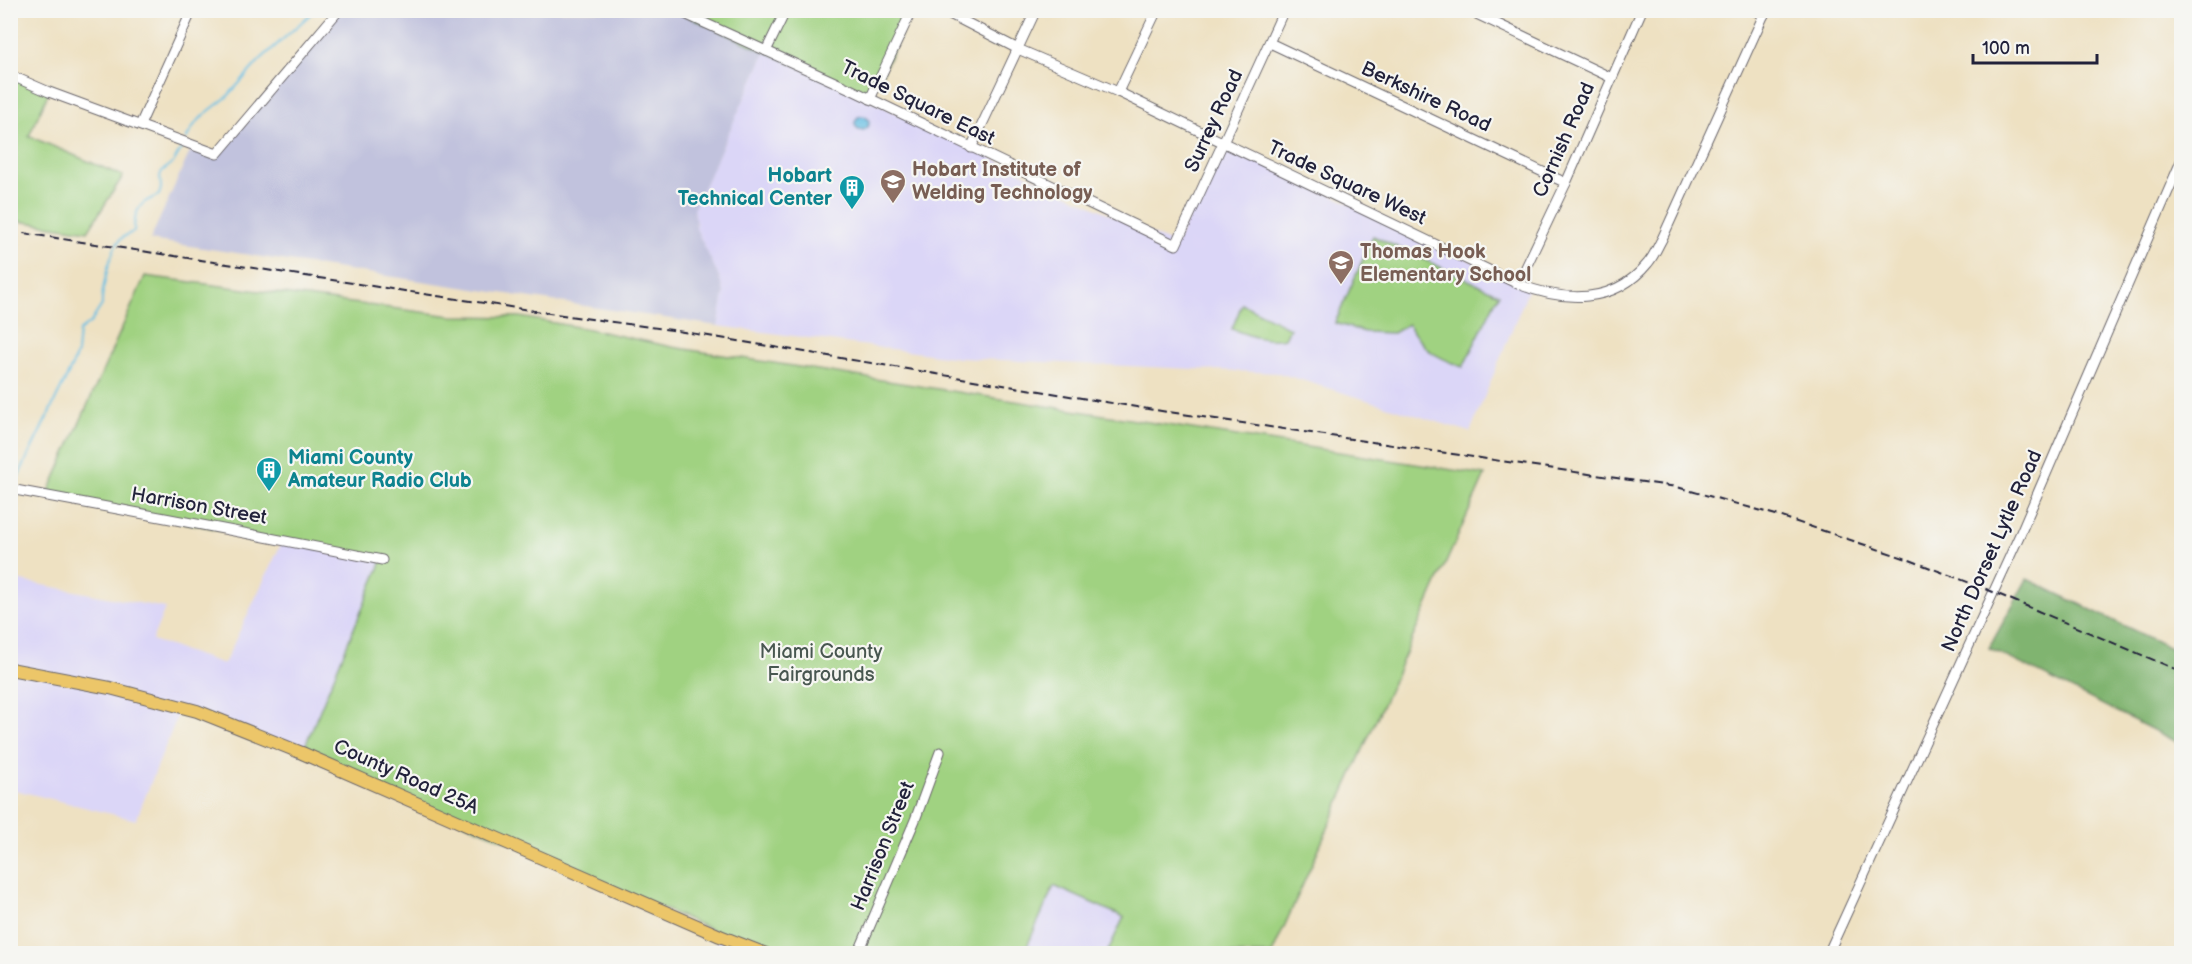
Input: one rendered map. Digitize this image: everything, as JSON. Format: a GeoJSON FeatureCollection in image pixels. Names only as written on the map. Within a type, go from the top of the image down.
{"type":"FeatureCollection","features":[{"type":"Feature","properties":{"kind":"main road","name":"County Road 25A"},"geometry":{"type":"LineString","coordinates":[[15,669],[110,688],[197,711],[302,753],[766,954]]}},
{"type":"Feature","properties":{"kind":"street"},"geometry":{"type":"LineString","coordinates":[[140,125],[192,10]]}},
{"type":"Feature","properties":{"kind":"street"},"geometry":{"type":"LineString","coordinates":[[10,75],[49,92],[216,154],[339,10]]}},
{"type":"Feature","properties":{"kind":"street","name":"Trade Square East"},"geometry":{"type":"LineString","coordinates":[[676,10],[870,99],[1176,245]]}},
{"type":"Feature","properties":{"kind":"street"},"geometry":{"type":"LineString","coordinates":[[766,51],[786,10]]}},
{"type":"Feature","properties":{"kind":"street"},"geometry":{"type":"LineString","coordinates":[[870,99],[912,10]]}},
{"type":"Feature","properties":{"kind":"street","name":"Trade Square West"},"geometry":{"type":"LineString","coordinates":[[942,10],[1018,49],[1118,92],[1518,284],[1540,293],[1564,298],[1591,297],[1624,285],[1649,263],[1665,233],[1765,13]]}},
{"type":"Feature","properties":{"kind":"street"},"geometry":{"type":"LineString","coordinates":[[971,148],[1036,10]]}},
{"type":"Feature","properties":{"kind":"street"},"geometry":{"type":"LineString","coordinates":[[1118,92],[1157,10]]}},
{"type":"Feature","properties":{"kind":"street","name":"Surrey Road"},"geometry":{"type":"LineString","coordinates":[[1176,245],[1284,10]]}},
{"type":"Feature","properties":{"kind":"street"},"geometry":{"type":"LineString","coordinates":[[1468,10],[1612,78]]}},
{"type":"Feature","properties":{"kind":"street","name":"Cornish Road"},"geometry":{"type":"LineString","coordinates":[[1518,284],[1566,183],[1642,10]]}},
{"type":"Feature","properties":{"kind":"street"},"geometry":{"type":"LineString","coordinates":[[1753,10],[1765,13]]}},
{"type":"Feature","properties":{"kind":"street","name":"Berkshire Road"},"geometry":{"type":"LineString","coordinates":[[1270,43],[1566,183]]}},
{"type":"Feature","properties":{"kind":"street","name":"North Dorset Lytle Road"},"geometry":{"type":"LineString","coordinates":[[1828,954],[2021,532],[2181,159]]}},
{"type":"Feature","properties":{"kind":"street","name":"Harrison Street"},"geometry":{"type":"LineString","coordinates":[[10,489],[382,560]]}},
{"type":"Feature","properties":{"kind":"street","name":"Harrison Street"},"geometry":{"type":"LineString","coordinates":[[858,954],[915,820],[940,752]]}},
{"type":"Feature","properties":{"kind":"shaded area"},"geometry":{"type":"Polygon","coordinates":[[[339,11],[676,11],[766,51],[694,208],[696,229],[719,277],[724,293],[718,326],[150,240],[193,145],[217,154],[339,11]]]}},
{"type":"Feature","properties":{"kind":"shaded area"},"geometry":{"type":"Polygon","coordinates":[[[766,51],[1175,245],[1223,144],[1529,288],[1470,432],[1279,373],[959,358],[718,326],[724,293],[719,277],[696,229],[694,208],[766,51]]]}},
{"type":"Feature","properties":{"kind":"shaded area"},"geometry":{"type":"Polygon","coordinates":[[[283,540],[382,560],[302,753],[181,707],[136,820],[11,789],[11,579],[165,608],[152,640],[224,664],[283,540]]]}},
{"type":"Feature","properties":{"kind":"shaded area"},"geometry":{"type":"Polygon","coordinates":[[[1054,886],[1124,917],[1107,953],[1024,954],[1054,886]]]}},
{"type":"Feature","properties":{"kind":"shaded area"},"geometry":{"type":"Polygon","coordinates":[[[720,936],[766,954],[711,954],[720,936]]]}},
{"type":"Feature","properties":{"kind":"green space"},"geometry":{"type":"Polygon","coordinates":[[[676,11],[912,11],[870,99],[676,11]]]}},
{"type":"Feature","properties":{"kind":"green space"},"geometry":{"type":"Polygon","coordinates":[[[11,75],[49,92],[29,136],[123,176],[88,231],[11,220],[11,75]]]}},
{"type":"Feature","properties":{"kind":"green space"},"geometry":{"type":"Polygon","coordinates":[[[1373,236],[1499,294],[1463,367],[1431,352],[1419,341],[1408,324],[1393,333],[1365,332],[1335,323],[1373,236]]]}},
{"type":"Feature","properties":{"kind":"green space","name":"Miami County Fairgrounds"},"geometry":{"type":"Polygon","coordinates":[[[145,276],[452,316],[520,317],[672,347],[1485,475],[1272,954],[1107,953],[1124,917],[1054,886],[1024,953],[766,953],[302,753],[382,561],[47,496],[145,276]]]}},
{"type":"Feature","properties":{"kind":"green space"},"geometry":{"type":"Polygon","coordinates":[[[1242,304],[1290,328],[1285,338],[1265,339],[1232,329],[1242,304]]]}},
{"type":"Feature","properties":{"kind":"green space"},"geometry":{"type":"Polygon","coordinates":[[[2027,579],[2181,653],[2181,744],[1989,648],[2027,579]]]}},
{"type":"Feature","properties":{"kind":"water"},"geometry":{"type":"Polygon","coordinates":[[[862,116],[867,118],[869,123],[867,128],[862,130],[857,128],[855,123],[857,118],[862,116]]]}},
{"type":"Feature","properties":{"kind":"waterway"},"geometry":{"type":"LineString","coordinates":[[186,139],[195,124],[227,97],[260,60],[315,10]]}},
{"type":"Feature","properties":{"kind":"waterway"},"geometry":{"type":"LineString","coordinates":[[13,487],[72,366],[77,353],[79,331],[91,322],[102,305],[105,280],[114,250],[122,238],[134,231],[139,208],[159,195],[162,171],[173,163],[184,144]]}},
{"type":"Feature","properties":{"kind":"railway"},"geometry":{"type":"LineString","coordinates":[[10,231],[672,330],[1148,409],[1677,487],[1776,515],[1907,559],[1986,589],[2182,672]]}},
{"type":"Feature","properties":{"kind":"place","name":"Hobart Institute of Welding Technology"},"geometry":{"type":"Point","coordinates":[893,205]}},
{"type":"Feature","properties":{"kind":"place","name":"Hobart Technical Center"},"geometry":{"type":"Point","coordinates":[852,211]}},
{"type":"Feature","properties":{"kind":"place","name":"Thomas Hook Elementary School"},"geometry":{"type":"Point","coordinates":[1341,286]}},
{"type":"Feature","properties":{"kind":"place","name":"Miami County Amateur Radio Club"},"geometry":{"type":"Point","coordinates":[269,493]}}]}
